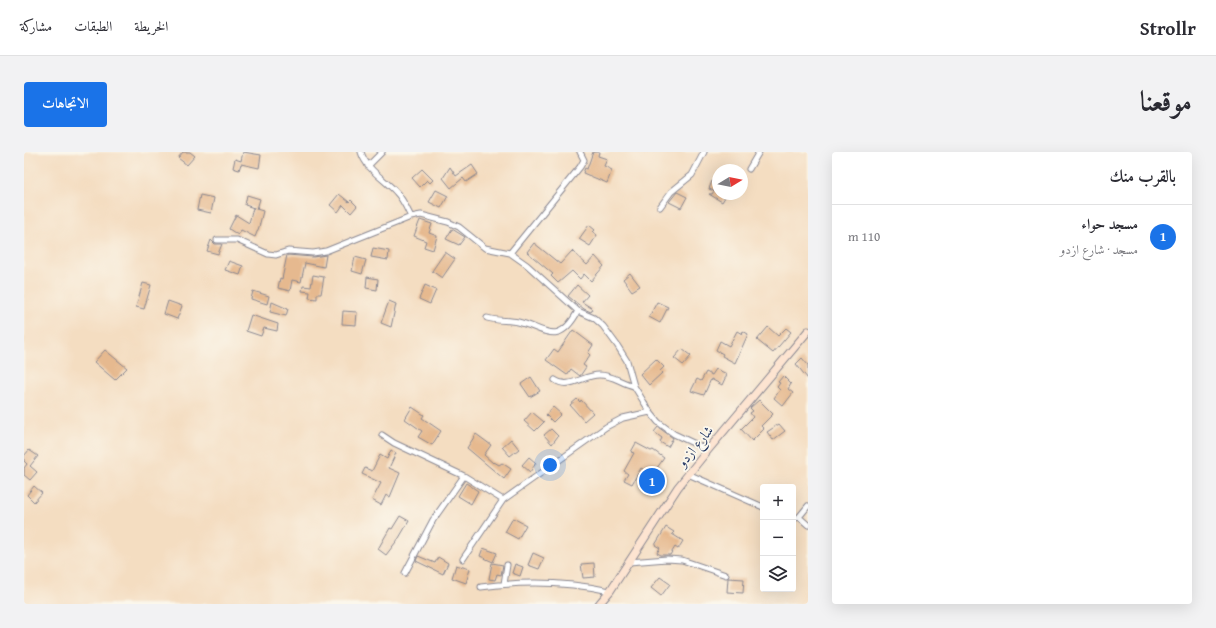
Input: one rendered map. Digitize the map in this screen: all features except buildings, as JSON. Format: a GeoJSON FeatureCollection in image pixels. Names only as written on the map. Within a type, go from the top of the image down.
{"type":"FeatureCollection","features":[{"type":"Feature","properties":{"kind":"street"},"geometry":{"type":"LineString","coordinates":[[361,152],[363,159],[368,166],[398,193],[411,217]]}},
{"type":"Feature","properties":{"kind":"street"},"geometry":{"type":"LineString","coordinates":[[368,166],[382,152]]}},
{"type":"Feature","properties":{"kind":"street"},"geometry":{"type":"LineString","coordinates":[[510,253],[580,167],[584,160],[580,152]]}},
{"type":"Feature","properties":{"kind":"street"},"geometry":{"type":"LineString","coordinates":[[660,207],[671,192],[692,175],[704,152]]}},
{"type":"Feature","properties":{"kind":"street"},"geometry":{"type":"LineString","coordinates":[[749,169],[759,152]]}},
{"type":"Feature","properties":{"kind":"street"},"geometry":{"type":"LineString","coordinates":[[217,240],[237,240],[268,254],[276,255],[288,251],[314,253],[326,251],[411,217],[422,215],[448,222],[485,248],[497,252],[510,253],[545,280],[578,311],[594,318],[617,344],[629,366],[634,386],[658,422],[674,434],[708,450]]}},
{"type":"Feature","properties":{"kind":"street"},"geometry":{"type":"LineString","coordinates":[[487,318],[518,322],[545,333],[553,333],[568,325],[578,311]]}},
{"type":"Feature","properties":{"kind":"street","name":"شارع ازدو"},"geometry":{"type":"LineString","coordinates":[[599,604],[610,592],[688,474],[808,331]]}},
{"type":"Feature","properties":{"kind":"street"},"geometry":{"type":"LineString","coordinates":[[554,380],[560,384],[570,384],[590,376],[605,375],[634,386]]}},
{"type":"Feature","properties":{"kind":"street"},"geometry":{"type":"LineString","coordinates":[[463,560],[503,500],[606,427],[623,418],[650,412]]}},
{"type":"Feature","properties":{"kind":"street"},"geometry":{"type":"LineString","coordinates":[[382,435],[464,476],[503,500]]}},
{"type":"Feature","properties":{"kind":"street"},"geometry":{"type":"LineString","coordinates":[[688,474],[760,506]]}},
{"type":"Feature","properties":{"kind":"street"},"geometry":{"type":"LineString","coordinates":[[405,573],[433,520],[464,476]]}},
{"type":"Feature","properties":{"kind":"street"},"geometry":{"type":"LineString","coordinates":[[796,518],[799,517],[808,506]]}},
{"type":"Feature","properties":{"kind":"street"},"geometry":{"type":"LineString","coordinates":[[799,517],[808,524]]}},
{"type":"Feature","properties":{"kind":"street"},"geometry":{"type":"LineString","coordinates":[[629,562],[667,559],[682,560],[726,575]]}},
{"type":"Feature","properties":{"kind":"street"},"geometry":{"type":"LineString","coordinates":[[504,584],[507,565]]}},
{"type":"Feature","properties":{"kind":"street"},"geometry":{"type":"LineString","coordinates":[[481,588],[504,584],[574,585],[610,592]]}},
{"type":"Feature","properties":{"kind":"place","name":"مسجد حواء"},"geometry":{"type":"Point","coordinates":[652,481]}}]}
